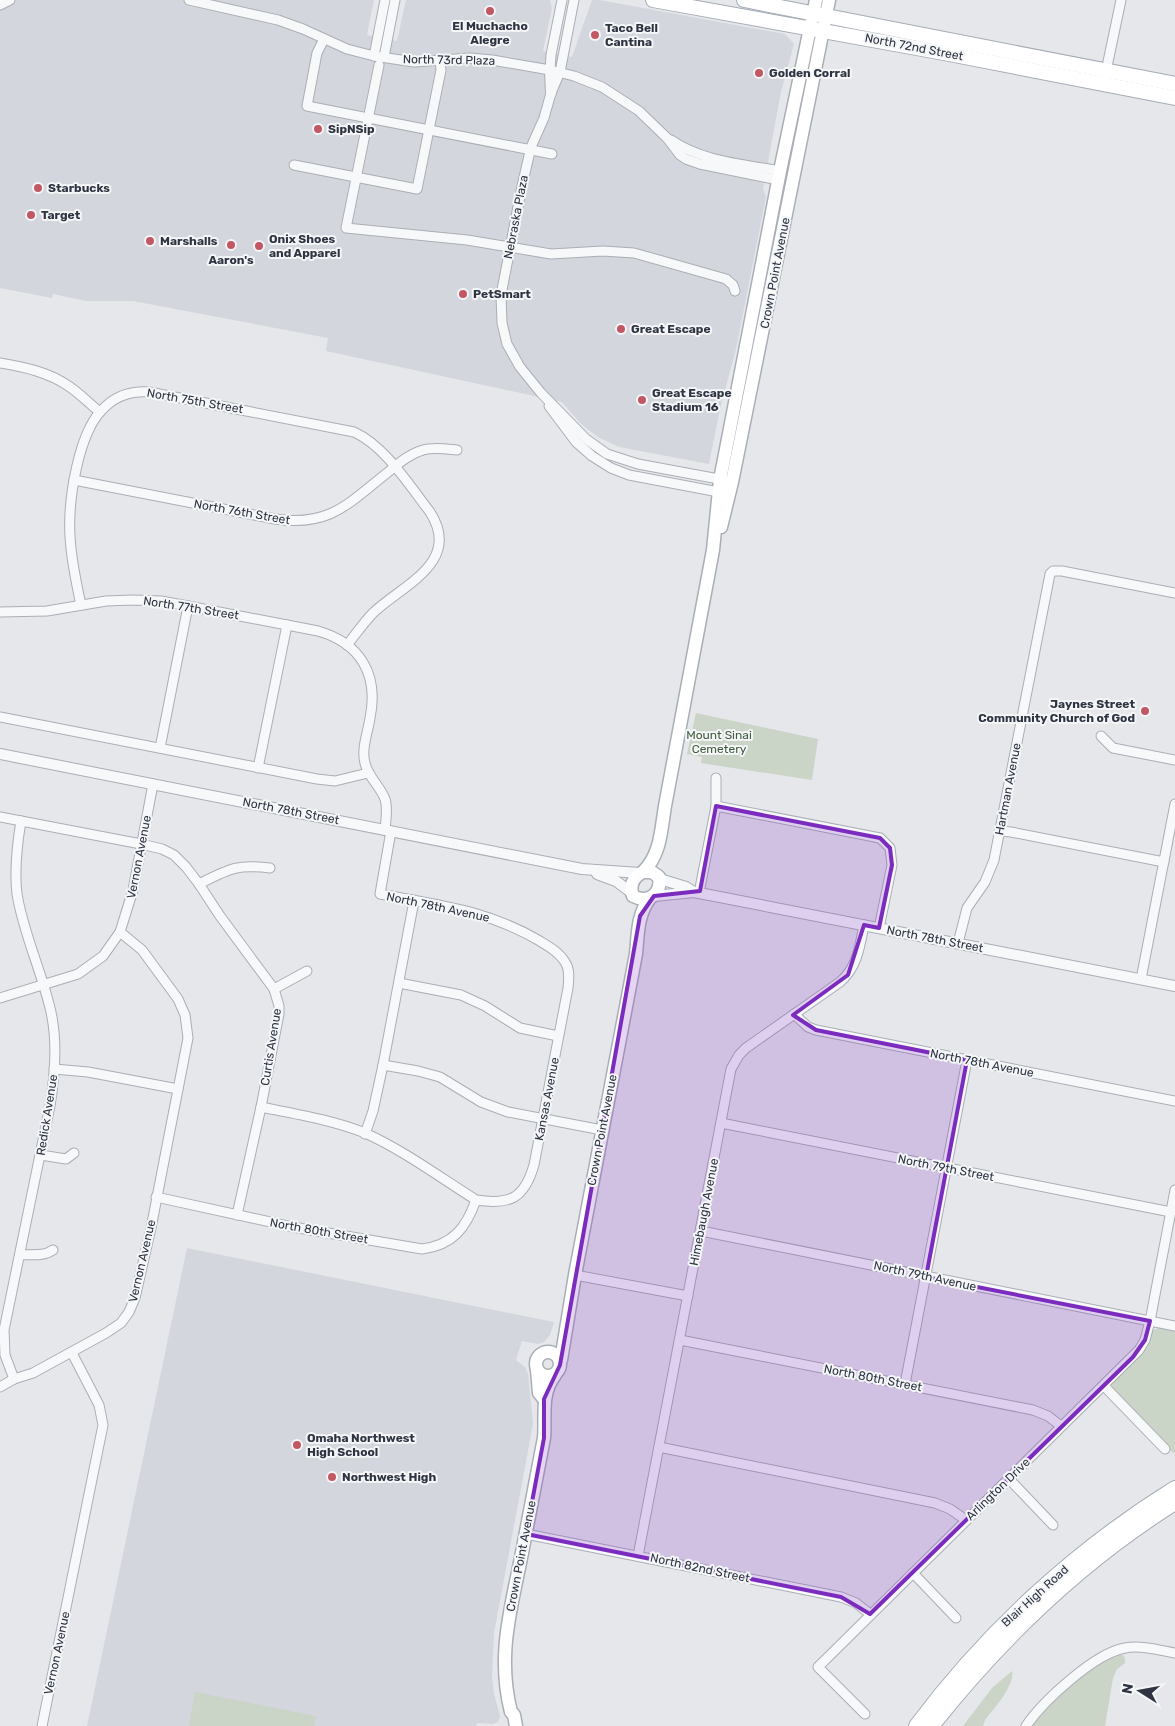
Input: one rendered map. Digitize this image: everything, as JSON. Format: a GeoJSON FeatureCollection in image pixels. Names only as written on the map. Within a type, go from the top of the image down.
{"type":"FeatureCollection","features":[{"type":"Feature","properties":{"kind":"main road","name":"North 72nd Street"},"geometry":{"type":"LineString","coordinates":[[653,0],[675,4],[817,18]]}},
{"type":"Feature","properties":{"kind":"main road","name":"North 72nd Street"},"geometry":{"type":"LineString","coordinates":[[744,0],[817,18],[1105,78],[1175,98]]}},
{"type":"Feature","properties":{"kind":"main road","name":"Crown Point Avenue"},"geometry":{"type":"LineString","coordinates":[[641,872],[652,862],[659,847],[714,546],[719,533],[725,487],[779,175],[817,18],[829,0]]}},
{"type":"Feature","properties":{"kind":"main road","name":"Crown Point Avenue"},"geometry":{"type":"LineString","coordinates":[[725,487],[817,18]]}},
{"type":"Feature","properties":{"kind":"main road","name":"North 72nd Street"},"geometry":{"type":"LineString","coordinates":[[1105,78],[1175,84]]}},
{"type":"Feature","properties":{"kind":"main road","name":"Crown Point Avenue"},"geometry":{"type":"LineString","coordinates":[[659,847],[662,858],[660,878]]}},
{"type":"Feature","properties":{"kind":"main road"},"geometry":{"type":"LineString","coordinates":[[641,872],[652,872],[660,878],[660,887],[652,897],[642,899],[633,895],[632,882],[641,872]]}},
{"type":"Feature","properties":{"kind":"main road","name":"Crown Point Avenue"},"geometry":{"type":"LineString","coordinates":[[633,895],[634,921],[637,929]]}},
{"type":"Feature","properties":{"kind":"main road","name":"Crown Point Avenue"},"geometry":{"type":"LineString","coordinates":[[560,1360],[636,954],[637,929],[642,910],[652,897]]}},
{"type":"Feature","properties":{"kind":"main road","name":"Crown Point Avenue"},"geometry":{"type":"LineString","coordinates":[[548,1352],[557,1343],[564,1331]]}},
{"type":"Feature","properties":{"kind":"main road"},"geometry":{"type":"LineString","coordinates":[[548,1352],[558,1355],[560,1360],[560,1368],[555,1375],[544,1375],[537,1370],[538,1358],[542,1354],[548,1352]]}},
{"type":"Feature","properties":{"kind":"main road","name":"Crown Point Avenue"},"geometry":{"type":"LineString","coordinates":[[537,1370],[539,1393],[544,1399]]}},
{"type":"Feature","properties":{"kind":"main road","name":"Crown Point Avenue"},"geometry":{"type":"LineString","coordinates":[[516,1726],[505,1685],[504,1655],[544,1438],[544,1399],[555,1375]]}},
{"type":"Feature","properties":{"kind":"main road","name":"Blair High Road"},"geometry":{"type":"LineString","coordinates":[[916,1726],[964,1666],[1012,1616],[1079,1557],[1132,1516],[1175,1488]]}},
{"type":"Feature","properties":{"kind":"main road","name":"Blair High Road"},"geometry":{"type":"LineString","coordinates":[[932,1726],[1000,1646],[1034,1612],[1085,1568],[1139,1527],[1175,1504]]}},
{"type":"Feature","properties":{"kind":"main road","name":"Crown Point Avenue"},"geometry":{"type":"LineString","coordinates":[[508,1726],[511,1712]]}},
{"type":"Feature","properties":{"kind":"street"},"geometry":{"type":"LineString","coordinates":[[0,5],[10,0]]}},
{"type":"Feature","properties":{"kind":"street","name":"North 73rd Plaza"},"geometry":{"type":"LineString","coordinates":[[189,0],[215,2],[284,22],[347,49],[374,56],[381,61],[414,62],[486,59],[555,71],[589,81],[614,93],[639,111],[667,138],[679,146],[700,155],[779,175]]}},
{"type":"Feature","properties":{"kind":"street"},"geometry":{"type":"LineString","coordinates":[[374,56],[385,0]]}},
{"type":"Feature","properties":{"kind":"street"},"geometry":{"type":"LineString","coordinates":[[395,0],[368,118],[346,228],[467,240],[551,254],[603,251],[634,253],[726,279],[733,285],[735,291]]}},
{"type":"Feature","properties":{"kind":"street","name":"Nebraska Plaza"},"geometry":{"type":"LineString","coordinates":[[555,71],[551,55],[562,0]]}},
{"type":"Feature","properties":{"kind":"street","name":"Nebraska Plaza"},"geometry":{"type":"LineString","coordinates":[[541,393],[517,363],[507,344],[502,323],[501,305],[503,284],[530,150],[544,118],[574,0]]}},
{"type":"Feature","properties":{"kind":"street"},"geometry":{"type":"LineString","coordinates":[[1105,78],[1121,0]]}},
{"type":"Feature","properties":{"kind":"street"},"geometry":{"type":"LineString","coordinates":[[324,39],[317,53],[307,106],[552,154]]}},
{"type":"Feature","properties":{"kind":"street"},"geometry":{"type":"LineString","coordinates":[[294,165],[417,189],[440,70],[440,60]]}},
{"type":"Feature","properties":{"kind":"street"},"geometry":{"type":"LineString","coordinates":[[0,362],[29,368],[59,380],[72,388],[100,412],[94,420],[79,458],[70,507],[69,535],[71,558],[81,605]]}},
{"type":"Feature","properties":{"kind":"street","name":"North 75th Street"},"geometry":{"type":"LineString","coordinates":[[100,412],[106,405],[122,395],[149,392],[354,432],[374,443],[437,523],[440,534],[439,550],[426,571],[375,612],[347,645]]}},
{"type":"Feature","properties":{"kind":"street"},"geometry":{"type":"LineString","coordinates":[[541,393],[586,439],[607,454],[725,487]]}},
{"type":"Feature","properties":{"kind":"street"},"geometry":{"type":"LineString","coordinates":[[541,393],[555,416],[576,442],[602,463],[629,475],[725,487]]}},
{"type":"Feature","properties":{"kind":"street","name":"North 76th Street"},"geometry":{"type":"LineString","coordinates":[[74,480],[292,522],[314,520],[338,511],[394,467],[422,450],[442,448],[457,450]]}},
{"type":"Feature","properties":{"kind":"street"},"geometry":{"type":"LineString","coordinates":[[602,463],[607,454]]}},
{"type":"Feature","properties":{"kind":"street","name":"Hartman Avenue"},"geometry":{"type":"LineString","coordinates":[[958,943],[967,908],[989,874],[1000,831],[1050,574],[1053,571],[1062,571],[1175,593]]}},
{"type":"Feature","properties":{"kind":"street","name":"North 77th Street"},"geometry":{"type":"LineString","coordinates":[[0,612],[47,611],[106,601],[160,601],[288,625],[330,635],[347,645],[360,657],[371,678],[373,693],[364,756],[368,773]]}},
{"type":"Feature","properties":{"kind":"street"},"geometry":{"type":"LineString","coordinates":[[160,748],[188,606]]}},
{"type":"Feature","properties":{"kind":"street"},"geometry":{"type":"LineString","coordinates":[[258,768],[288,625]]}},
{"type":"Feature","properties":{"kind":"street"},"geometry":{"type":"LineString","coordinates":[[0,717],[327,781],[346,779],[368,773],[386,802],[388,830]]}},
{"type":"Feature","properties":{"kind":"street"},"geometry":{"type":"LineString","coordinates":[[1101,736],[1113,748],[1175,760]]}},
{"type":"Feature","properties":{"kind":"street","name":"North 78th Street"},"geometry":{"type":"LineString","coordinates":[[0,754],[582,870]]}},
{"type":"Feature","properties":{"kind":"street"},"geometry":{"type":"LineString","coordinates":[[697,892],[716,806],[716,778]]}},
{"type":"Feature","properties":{"kind":"street","name":"Vernon Avenue"},"geometry":{"type":"LineString","coordinates":[[42,1726],[103,1425],[99,1405],[72,1353],[106,1334],[121,1323],[129,1312],[137,1290],[188,1044],[188,1029],[185,1015],[178,999],[145,954],[136,944],[120,932],[130,901],[153,784]]}},
{"type":"Feature","properties":{"kind":"street"},"geometry":{"type":"LineString","coordinates":[[1141,979],[1175,804]]}},
{"type":"Feature","properties":{"kind":"street"},"geometry":{"type":"LineString","coordinates":[[716,806],[880,838],[890,848],[892,865],[879,928]]}},
{"type":"Feature","properties":{"kind":"street"},"geometry":{"type":"LineString","coordinates":[[0,817],[141,844]]}},
{"type":"Feature","properties":{"kind":"street","name":"Redick Avenue"},"geometry":{"type":"LineString","coordinates":[[14,1380],[5,1355],[4,1330],[53,1088],[54,1069],[51,1009],[17,894],[15,870],[21,821]]}},
{"type":"Feature","properties":{"kind":"street","name":"North 78th Avenue"},"geometry":{"type":"LineString","coordinates":[[388,830],[380,894],[480,914],[506,923],[550,947]]}},
{"type":"Feature","properties":{"kind":"street"},"geometry":{"type":"LineString","coordinates":[[1000,831],[1164,862]]}},
{"type":"Feature","properties":{"kind":"street","name":"Curtis Avenue"},"geometry":{"type":"LineString","coordinates":[[141,844],[170,853],[186,867],[274,989],[279,1006],[261,1106],[237,1215]]}},
{"type":"Feature","properties":{"kind":"street"},"geometry":{"type":"LineString","coordinates":[[199,884],[234,868],[247,866],[270,868]]}},
{"type":"Feature","properties":{"kind":"street"},"geometry":{"type":"LineString","coordinates":[[582,870],[641,872]]}},
{"type":"Feature","properties":{"kind":"street"},"geometry":{"type":"LineString","coordinates":[[582,870],[616,881],[633,895]]}},
{"type":"Feature","properties":{"kind":"street"},"geometry":{"type":"LineString","coordinates":[[660,878],[697,892]]}},
{"type":"Feature","properties":{"kind":"street"},"geometry":{"type":"LineString","coordinates":[[652,897],[697,892]]}},
{"type":"Feature","properties":{"kind":"street","name":"North 78th Street"},"geometry":{"type":"LineString","coordinates":[[697,892],[1175,986]]}},
{"type":"Feature","properties":{"kind":"street"},"geometry":{"type":"LineString","coordinates":[[365,1134],[373,1111],[383,1064],[414,900]]}},
{"type":"Feature","properties":{"kind":"street","name":"Himebaugh Avenue"},"geometry":{"type":"LineString","coordinates":[[638,1556],[730,1073],[739,1055],[746,1048],[848,975],[856,958],[864,925]]}},
{"type":"Feature","properties":{"kind":"street"},"geometry":{"type":"LineString","coordinates":[[0,998],[78,974],[103,956],[120,932]]}},
{"type":"Feature","properties":{"kind":"street","name":"Kansas Avenue"},"geometry":{"type":"LineString","coordinates":[[476,1200],[492,1202],[510,1199],[520,1193],[529,1182],[534,1165],[568,988],[569,974],[566,962],[550,947]]}},
{"type":"Feature","properties":{"kind":"street"},"geometry":{"type":"LineString","coordinates":[[274,989],[307,971]]}},
{"type":"Feature","properties":{"kind":"street"},"geometry":{"type":"LineString","coordinates":[[399,983],[461,995],[485,1006],[520,1028],[558,1036]]}},
{"type":"Feature","properties":{"kind":"street","name":"North 78th Avenue"},"geometry":{"type":"LineString","coordinates":[[794,1014],[816,1030],[1175,1101]]}},
{"type":"Feature","properties":{"kind":"street"},"geometry":{"type":"LineString","coordinates":[[905,1384],[967,1060]]}},
{"type":"Feature","properties":{"kind":"street"},"geometry":{"type":"LineString","coordinates":[[383,1064],[433,1075],[447,1081],[472,1097],[508,1112],[602,1130]]}},
{"type":"Feature","properties":{"kind":"street"},"geometry":{"type":"LineString","coordinates":[[54,1069],[88,1072],[178,1089]]}},
{"type":"Feature","properties":{"kind":"street"},"geometry":{"type":"LineString","coordinates":[[261,1106],[323,1120],[388,1144],[476,1200]]}},
{"type":"Feature","properties":{"kind":"street","name":"North 79th Street"},"geometry":{"type":"LineString","coordinates":[[722,1123],[1171,1212]]}},
{"type":"Feature","properties":{"kind":"street"},"geometry":{"type":"LineString","coordinates":[[40,1155],[66,1159],[74,1153]]}},
{"type":"Feature","properties":{"kind":"street","name":"Arlington Drive"},"geometry":{"type":"LineString","coordinates":[[865,1714],[818,1667],[1139,1350],[1150,1322],[1175,1190]]}},
{"type":"Feature","properties":{"kind":"street","name":"North 80th Street"},"geometry":{"type":"LineString","coordinates":[[156,1197],[293,1227],[422,1249],[436,1247],[448,1241],[460,1230],[471,1215],[476,1200]]}},
{"type":"Feature","properties":{"kind":"street","name":"North 79th Avenue"},"geometry":{"type":"LineString","coordinates":[[701,1231],[1150,1322]]}},
{"type":"Feature","properties":{"kind":"street"},"geometry":{"type":"LineString","coordinates":[[20,1255],[47,1254],[53,1250]]}},
{"type":"Feature","properties":{"kind":"street"},"geometry":{"type":"LineString","coordinates":[[575,1275],[688,1296]]}},
{"type":"Feature","properties":{"kind":"street"},"geometry":{"type":"LineString","coordinates":[[1150,1322],[1175,1326]]}},
{"type":"Feature","properties":{"kind":"street","name":"North 80th Street"},"geometry":{"type":"LineString","coordinates":[[680,1340],[1033,1410],[1048,1416],[1061,1426]]}},
{"type":"Feature","properties":{"kind":"street"},"geometry":{"type":"LineString","coordinates":[[0,1387],[72,1353]]}},
{"type":"Feature","properties":{"kind":"street"},"geometry":{"type":"LineString","coordinates":[[1104,1386],[1165,1449]]}},
{"type":"Feature","properties":{"kind":"street"},"geometry":{"type":"LineString","coordinates":[[659,1447],[935,1503],[950,1509],[966,1520]]}},
{"type":"Feature","properties":{"kind":"street"},"geometry":{"type":"LineString","coordinates":[[1009,1479],[1053,1525]]}},
{"type":"Feature","properties":{"kind":"street","name":"North 82nd Street"},"geometry":{"type":"LineString","coordinates":[[526,1534],[841,1597],[856,1603],[870,1614]]}},
{"type":"Feature","properties":{"kind":"street"},"geometry":{"type":"LineString","coordinates":[[913,1574],[956,1618]]}},
{"type":"Feature","properties":{"kind":"street"},"geometry":{"type":"LineString","coordinates":[[1026,1726],[1042,1705],[1056,1691],[1108,1653],[1121,1648],[1140,1647],[1175,1653]]}},
{"type":"Feature","properties":{"kind":"highlighted area"},"geometry":{"type":"Polygon","coordinates":[[[716,806],[880,838],[890,848],[892,865],[879,928],[864,925],[848,975],[793,1015],[816,1030],[967,1060],[926,1277],[1150,1321],[1145,1340],[1133,1357],[870,1614],[841,1597],[526,1534],[544,1438],[544,1399],[560,1365],[640,916],[654,896],[700,891],[716,806]]]}},
{"type":"Feature","properties":{"kind":"shaded area"},"geometry":{"type":"Polygon","coordinates":[[[0,0],[374,0],[367,35],[397,41],[406,0],[550,0],[552,8],[543,51],[572,57],[592,0],[785,34],[794,44],[781,92],[763,189],[766,197],[736,349],[720,409],[709,464],[619,447],[598,437],[582,425],[562,402],[326,351],[328,338],[133,301],[86,301],[53,294],[52,298],[0,288],[0,0]]]}},
{"type":"Feature","properties":{"kind":"shaded area","name":"Northwest High"},"geometry":{"type":"Polygon","coordinates":[[[187,1248],[554,1322],[550,1335],[544,1342],[538,1344],[522,1341],[516,1360],[525,1367],[528,1374],[533,1424],[494,1633],[492,1675],[494,1694],[500,1716],[498,1722],[493,1724],[477,1723],[476,1726],[87,1726],[187,1248]]]}},
{"type":"Feature","properties":{"kind":"green space","name":"Mount Sinai Cemetery"},"geometry":{"type":"Polygon","coordinates":[[[696,713],[818,739],[812,780],[701,763],[702,757],[687,754],[696,713]]]}},
{"type":"Feature","properties":{"kind":"green space"},"geometry":{"type":"Polygon","coordinates":[[[1158,1328],[1175,1331],[1175,1452],[1173,1453],[1111,1388],[1113,1382],[1147,1344],[1152,1331],[1158,1328]]]}},
{"type":"Feature","properties":{"kind":"green space"},"geometry":{"type":"Polygon","coordinates":[[[1117,1655],[1123,1655],[1125,1663],[1117,1669],[1113,1678],[1105,1726],[1030,1726],[1049,1703],[1095,1667],[1117,1655]]]}},
{"type":"Feature","properties":{"kind":"green space"},"geometry":{"type":"Polygon","coordinates":[[[1012,1671],[1012,1677],[1007,1690],[985,1720],[983,1726],[963,1726],[992,1688],[1012,1671]]]}},
{"type":"Feature","properties":{"kind":"green space"},"geometry":{"type":"Polygon","coordinates":[[[195,1692],[316,1716],[314,1726],[189,1726],[195,1692]]]}},
{"type":"Feature","properties":{"kind":"place","name":"El Muchacho Alegre"},"geometry":{"type":"Point","coordinates":[490,11]}},
{"type":"Feature","properties":{"kind":"place","name":"Taco Bell Cantina"},"geometry":{"type":"Point","coordinates":[595,35]}},
{"type":"Feature","properties":{"kind":"place","name":"Golden Corral"},"geometry":{"type":"Point","coordinates":[759,73]}},
{"type":"Feature","properties":{"kind":"place","name":"SipNSip"},"geometry":{"type":"Point","coordinates":[318,129]}},
{"type":"Feature","properties":{"kind":"place","name":"Starbucks"},"geometry":{"type":"Point","coordinates":[38,188]}},
{"type":"Feature","properties":{"kind":"place","name":"Target"},"geometry":{"type":"Point","coordinates":[31,215]}},
{"type":"Feature","properties":{"kind":"place","name":"Marshalls"},"geometry":{"type":"Point","coordinates":[150,241]}},
{"type":"Feature","properties":{"kind":"place","name":"Aaron's"},"geometry":{"type":"Point","coordinates":[231,245]}},
{"type":"Feature","properties":{"kind":"place","name":"Onix Shoes and Apparel"},"geometry":{"type":"Point","coordinates":[259,246]}},
{"type":"Feature","properties":{"kind":"place","name":"PetSmart"},"geometry":{"type":"Point","coordinates":[463,294]}},
{"type":"Feature","properties":{"kind":"place","name":"Great Escape"},"geometry":{"type":"Point","coordinates":[621,329]}},
{"type":"Feature","properties":{"kind":"place","name":"Great Escape Stadium 16"},"geometry":{"type":"Point","coordinates":[642,400]}},
{"type":"Feature","properties":{"kind":"place","name":"Jaynes Street Community Church of God"},"geometry":{"type":"Point","coordinates":[1145,711]}},
{"type":"Feature","properties":{"kind":"place","name":"Omaha Northwest High School"},"geometry":{"type":"Point","coordinates":[297,1445]}},
{"type":"Feature","properties":{"kind":"place","name":"Northwest High"},"geometry":{"type":"Point","coordinates":[332,1477]}}]}
